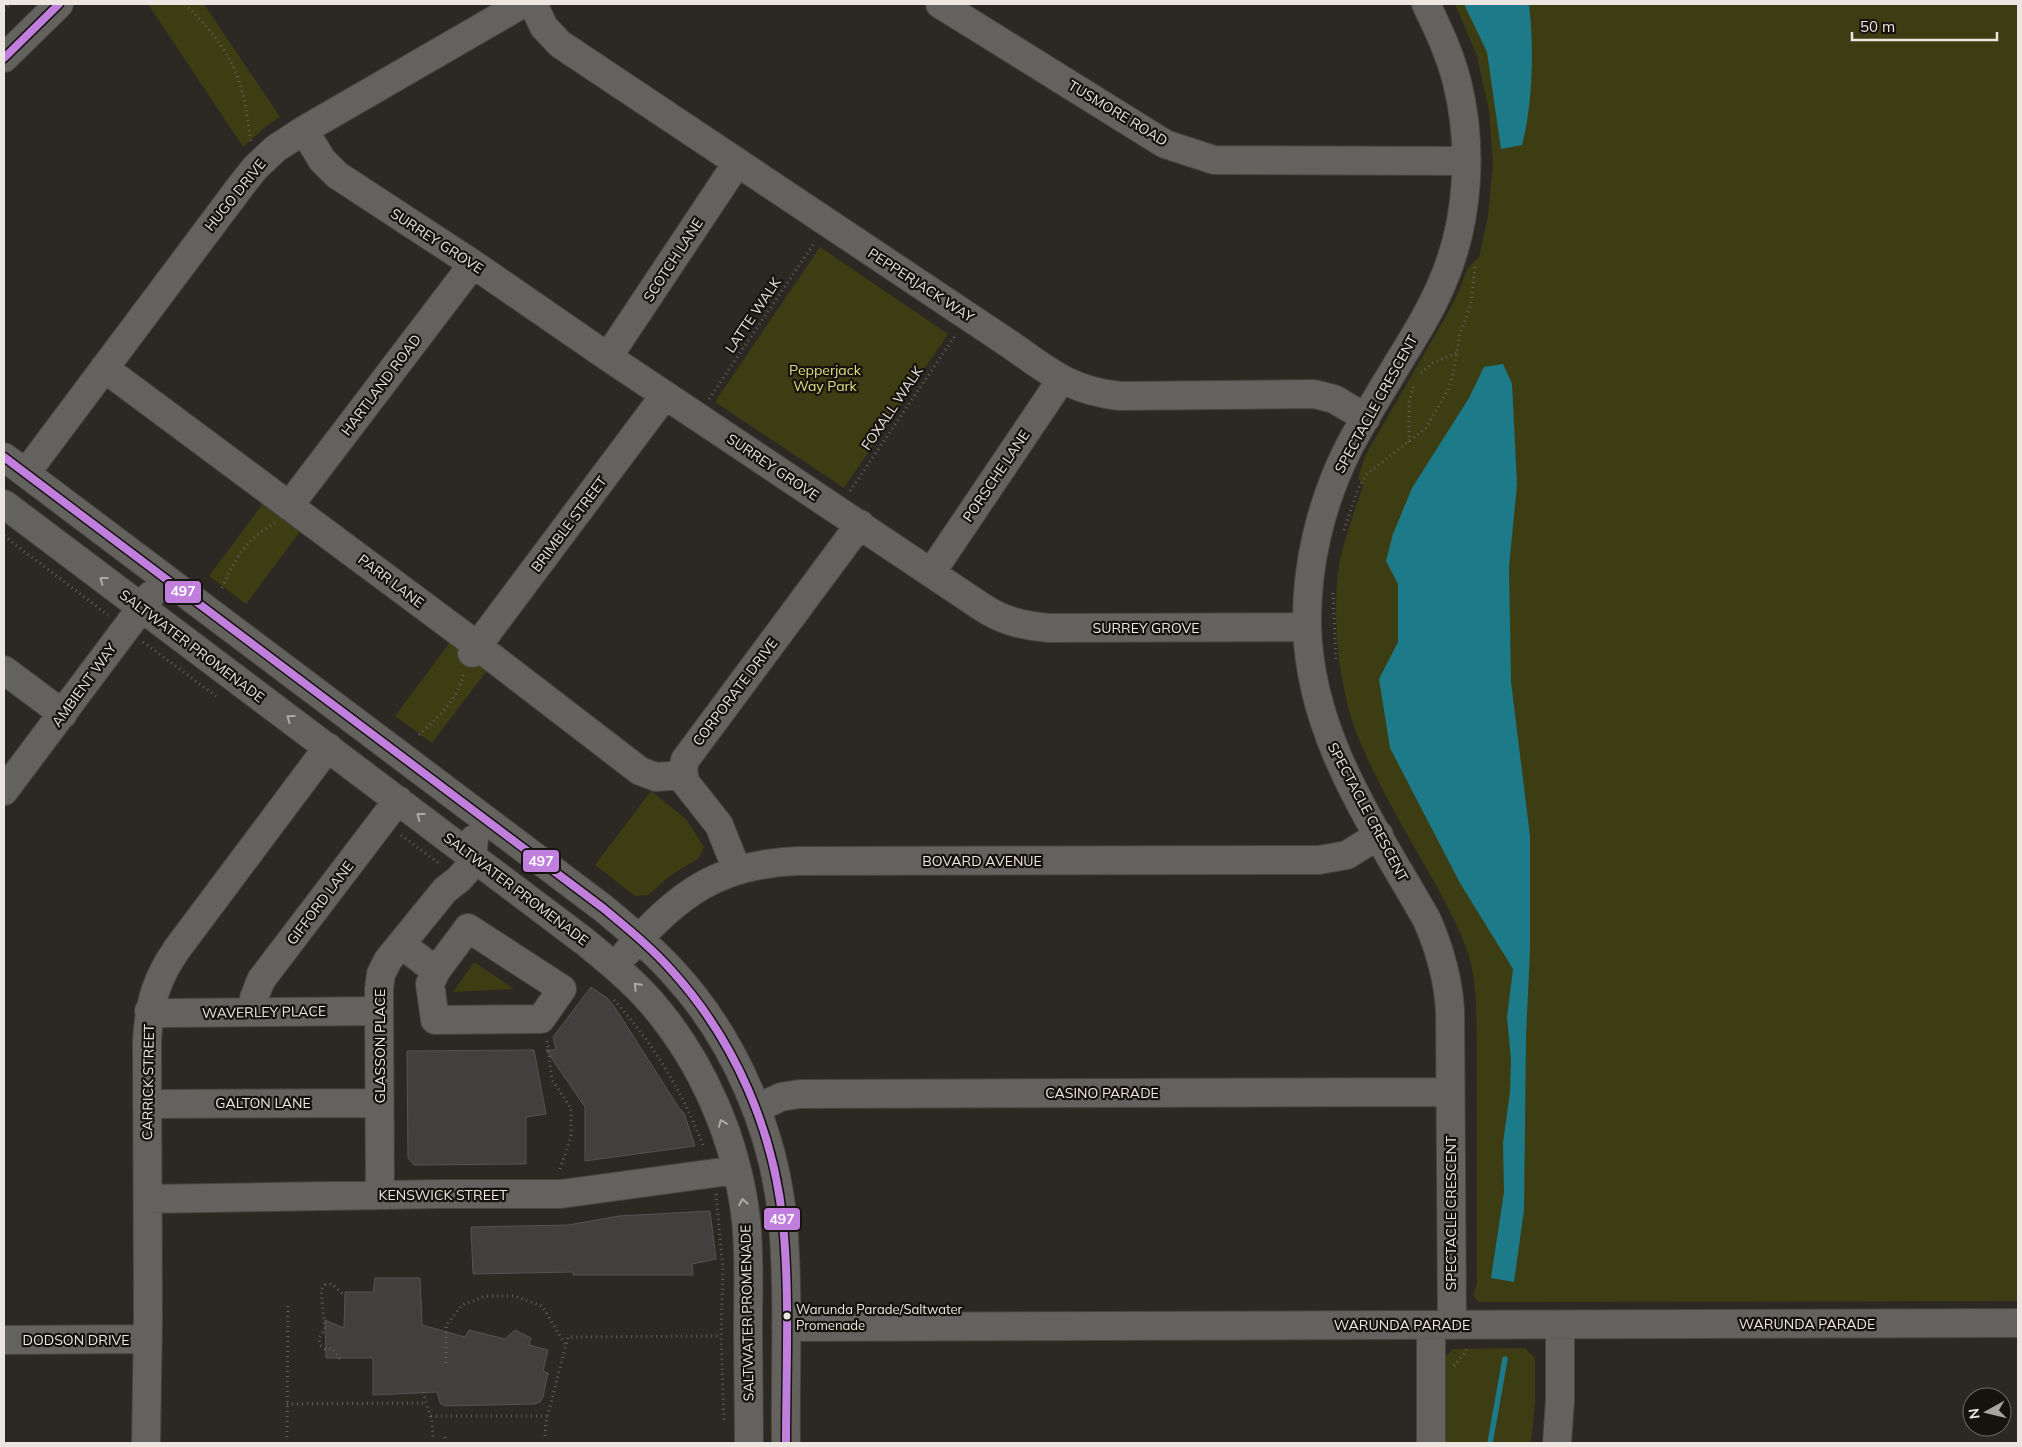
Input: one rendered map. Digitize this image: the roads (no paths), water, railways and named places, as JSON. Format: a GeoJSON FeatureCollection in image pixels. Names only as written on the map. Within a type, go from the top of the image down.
{"type":"FeatureCollection","features":[{"type":"Feature","properties":{"kind":"street"},"geometry":{"type":"LineString","coordinates":[[4,58],[59,4]]}},
{"type":"Feature","properties":{"kind":"street","name":"HUGO DRIVE"},"geometry":{"type":"LineString","coordinates":[[26,473],[255,168],[275,148],[522,4]]}},
{"type":"Feature","properties":{"kind":"street","name":"PEPPERJACK WAY"},"geometry":{"type":"LineString","coordinates":[[533,4],[544,27],[560,44],[1011,344],[1060,380],[1084,390],[1120,396],[1314,394],[1334,399],[1366,418]]}},
{"type":"Feature","properties":{"kind":"street","name":"TUSMORE ROAD"},"geometry":{"type":"LineString","coordinates":[[940,4],[1165,144],[1214,160],[1466,161]]}},
{"type":"Feature","properties":{"kind":"street","name":"SPECTACLE CRESCENT"},"geometry":{"type":"LineString","coordinates":[[1426,4],[1451,61],[1465,126],[1466,161],[1463,213],[1452,256],[1443,281],[1419,328],[1338,470],[1322,517],[1309,578],[1307,627],[1316,690],[1329,737],[1348,781],[1427,920],[1443,959],[1446,975],[1450,1010],[1450,1325],[1431,1443]]}},
{"type":"Feature","properties":{"kind":"street","name":"SURREY GROVE"},"geometry":{"type":"LineString","coordinates":[[304,130],[322,160],[337,174],[989,612],[1014,623],[1049,628],[1307,627]]}},
{"type":"Feature","properties":{"kind":"street","name":"SCOTCH LANE"},"geometry":{"type":"LineString","coordinates":[[608,357],[737,163]]}},
{"type":"Feature","properties":{"kind":"street","name":"HARTLAND ROAD"},"geometry":{"type":"LineString","coordinates":[[286,513],[473,264]]}},
{"type":"Feature","properties":{"kind":"street","name":"PARR LANE"},"geometry":{"type":"LineString","coordinates":[[104,368],[286,513],[471,655],[640,771],[656,777],[683,775]]}},
{"type":"Feature","properties":{"kind":"street","name":"PORSCHE LANE"},"geometry":{"type":"LineString","coordinates":[[931,573],[1060,380]]}},
{"type":"Feature","properties":{"kind":"street","name":"BRIMBLE STREET"},"geometry":{"type":"LineString","coordinates":[[471,655],[665,395]]}},
{"type":"Feature","properties":{"kind":"street"},"geometry":{"type":"LineString","coordinates":[[4,457],[463,802],[640,938],[674,973],[696,1000],[733,1058],[756,1109],[771,1157],[780,1198],[786,1327],[786,1443]]}},
{"type":"Feature","properties":{"kind":"street","name":"SALTWATER PROMENADE"},"geometry":{"type":"LineString","coordinates":[[4,504],[141,609],[466,851],[615,966],[652,1002],[693,1062],[716,1106],[736,1170],[746,1220],[748,1255],[749,1443]]}},
{"type":"Feature","properties":{"kind":"street","name":"CORPORATE DRIVE"},"geometry":{"type":"LineString","coordinates":[[683,775],[685,760],[694,746],[860,524]]}},
{"type":"Feature","properties":{"kind":"street","name":"AMBIENT WAY"},"geometry":{"type":"LineString","coordinates":[[4,792],[164,578]]}},
{"type":"Feature","properties":{"kind":"street"},"geometry":{"type":"LineString","coordinates":[[4,670],[63,714]]}},
{"type":"Feature","properties":{"kind":"street","name":"CARRICK STREET"},"geometry":{"type":"LineString","coordinates":[[146,1443],[148,1339],[147,1041],[149,1011],[166,964],[328,747]]}},
{"type":"Feature","properties":{"kind":"street"},"geometry":{"type":"LineString","coordinates":[[683,775],[688,785],[707,807],[719,825],[737,870]]}},
{"type":"Feature","properties":{"kind":"street","name":"GIFFORD LANE"},"geometry":{"type":"LineString","coordinates":[[255,1012],[254,998],[261,980],[398,800]]}},
{"type":"Feature","properties":{"kind":"street","name":"GLASSON PLACE"},"geometry":{"type":"LineString","coordinates":[[380,1195],[379,989],[381,974],[388,960],[445,890],[460,879],[467,870],[466,851],[475,838],[474,830],[463,802]]}},
{"type":"Feature","properties":{"kind":"street","name":"BOVARD AVENUE"},"geometry":{"type":"LineString","coordinates":[[615,966],[640,938],[688,894],[704,884],[737,870],[760,864],[798,861],[1319,860],[1347,855],[1379,836]]}},
{"type":"Feature","properties":{"kind":"street"},"geometry":{"type":"LineString","coordinates":[[468,928],[562,989],[540,1020],[435,1020],[430,984],[436,971],[468,928]]}},
{"type":"Feature","properties":{"kind":"street"},"geometry":{"type":"LineString","coordinates":[[401,944],[436,971]]}},
{"type":"Feature","properties":{"kind":"street","name":"WAVERLEY PLACE"},"geometry":{"type":"LineString","coordinates":[[149,1011],[168,1014],[379,1011]]}},
{"type":"Feature","properties":{"kind":"street","name":"CASINO PARADE"},"geometry":{"type":"LineString","coordinates":[[756,1109],[781,1097],[799,1094],[1450,1092]]}},
{"type":"Feature","properties":{"kind":"street","name":"GALTON LANE"},"geometry":{"type":"LineString","coordinates":[[147,1104],[379,1103]]}},
{"type":"Feature","properties":{"kind":"street","name":"KENSWICK STREET"},"geometry":{"type":"LineString","coordinates":[[148,1199],[561,1194],[736,1170]]}},
{"type":"Feature","properties":{"kind":"street","name":"WARUNDA PARADE"},"geometry":{"type":"LineString","coordinates":[[786,1327],[2018,1323]]}},
{"type":"Feature","properties":{"kind":"street"},"geometry":{"type":"LineString","coordinates":[[1557,1443],[1560,1400],[1560,1325]]}},
{"type":"Feature","properties":{"kind":"street","name":"DODSON DRIVE"},"geometry":{"type":"LineString","coordinates":[[4,1340],[148,1339]]}},
{"type":"Feature","properties":{"kind":"water"},"geometry":{"type":"Polygon","coordinates":[[[1464,4],[1529,4],[1532,38],[1532,74],[1526,129],[1522,145],[1501,149],[1487,52],[1464,4]]]}},
{"type":"Feature","properties":{"kind":"water"},"geometry":{"type":"Polygon","coordinates":[[[1503,364],[1512,384],[1517,484],[1509,567],[1511,682],[1530,836],[1530,950],[1526,1036],[1524,1210],[1514,1282],[1491,1278],[1504,1192],[1503,1143],[1510,1092],[1511,1059],[1507,1017],[1513,969],[1460,883],[1390,748],[1379,679],[1398,642],[1398,584],[1386,561],[1393,534],[1412,488],[1469,398],[1484,367],[1503,364]]]}},
{"type":"Feature","properties":{"kind":"waterway"},"geometry":{"type":"LineString","coordinates":[[1490,1443],[1505,1359]]}},
{"type":"Feature","properties":{"kind":"place","name":"Warunda Parade/Saltwater Promenade"},"geometry":{"type":"Point","coordinates":[787,1316]}},
{"type":"Feature","properties":{"kind":"park label","name":"Pepperjack Way Park"},"geometry":{"type":"Point","coordinates":[825,378]}}]}
